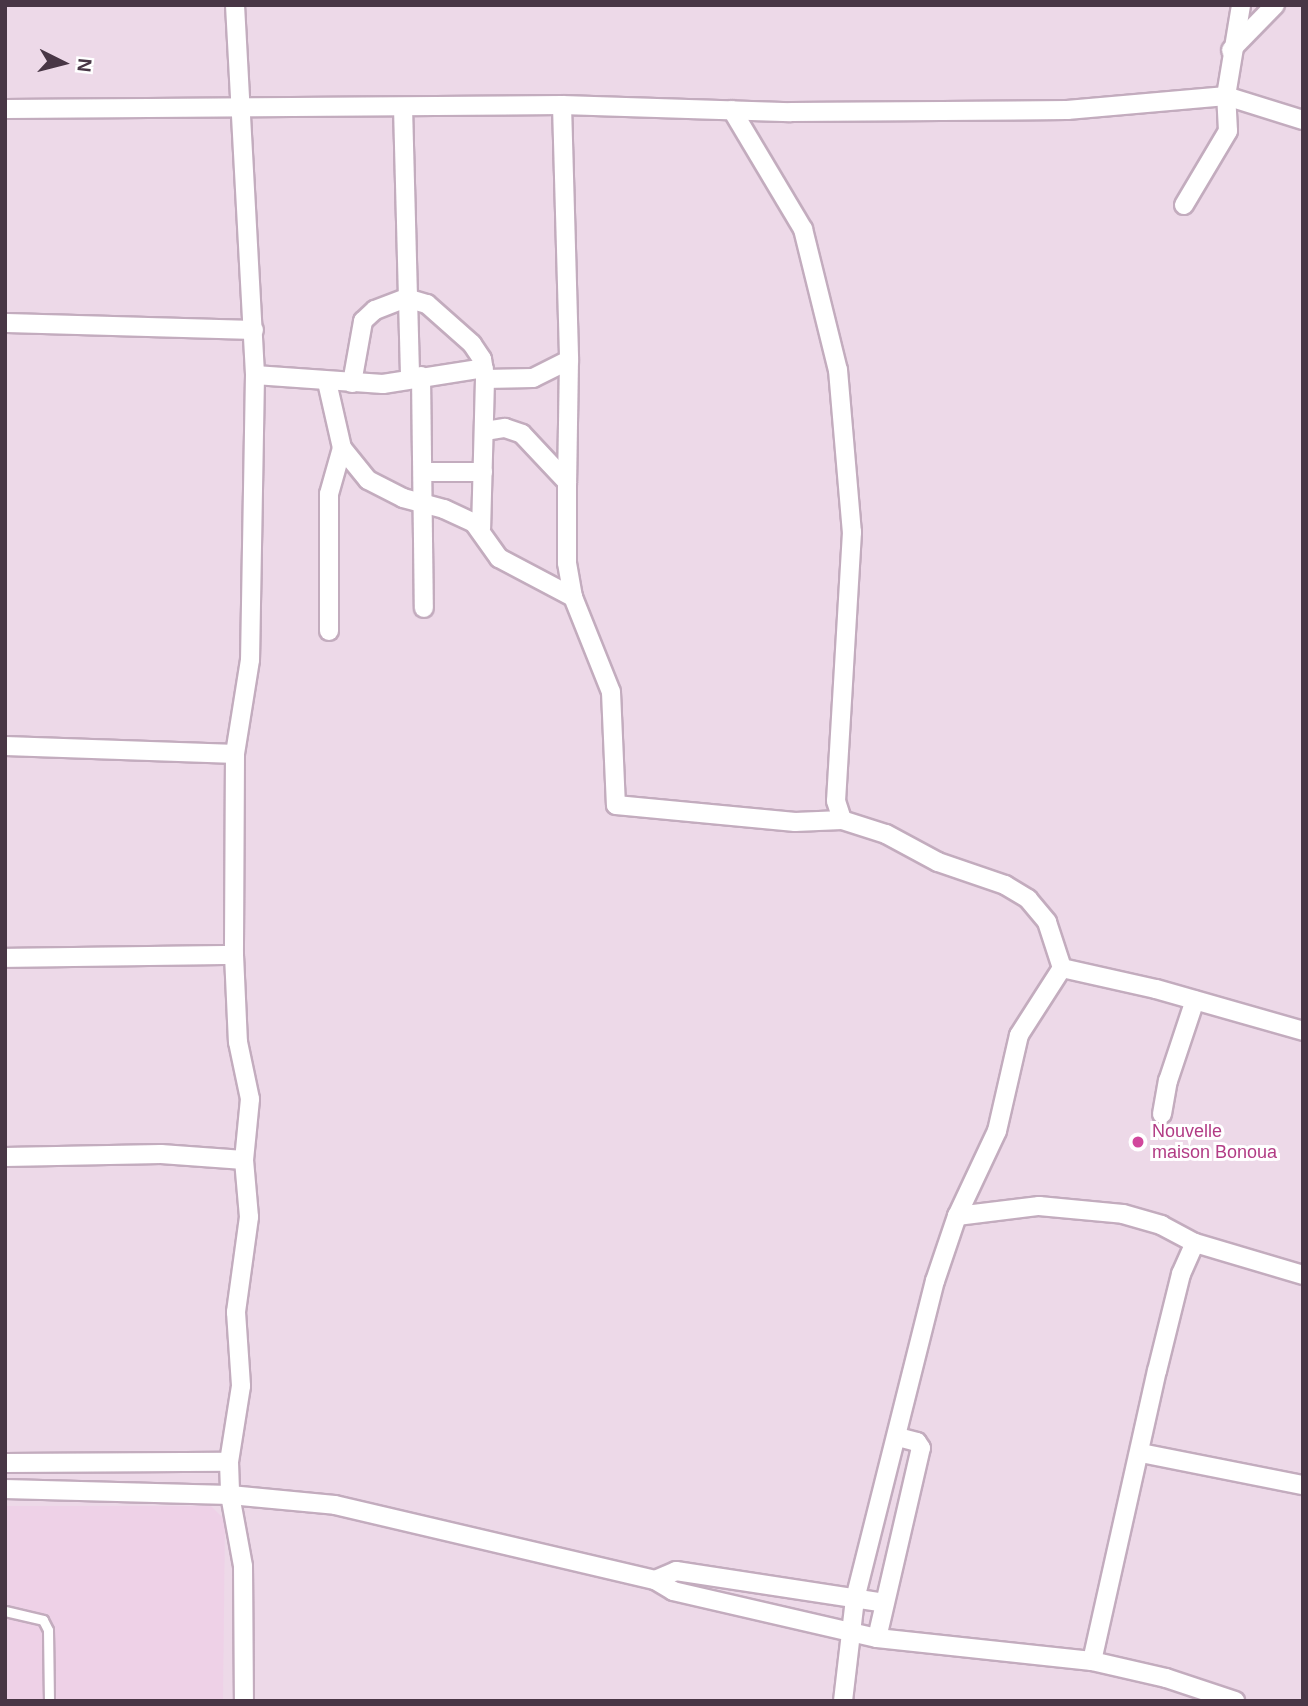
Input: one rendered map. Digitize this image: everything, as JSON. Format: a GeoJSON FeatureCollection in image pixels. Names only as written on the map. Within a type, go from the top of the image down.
{"type":"FeatureCollection","features":[{"type":"Feature","properties":{"kind":"street"},"geometry":{"type":"LineString","coordinates":[[235,5],[255,375],[250,660],[235,754],[233,955],[238,1042],[250,1099],[244,1160],[248,1228],[236,1328],[242,1385],[229,1462],[230,1494],[243,1566],[244,1701]]}},
{"type":"Feature","properties":{"kind":"street"},"geometry":{"type":"LineString","coordinates":[[1184,205],[1228,131],[1226,96],[1231,50],[1241,5]]}},
{"type":"Feature","properties":{"kind":"street"},"geometry":{"type":"LineString","coordinates":[[1231,50],[1275,5]]}},
{"type":"Feature","properties":{"kind":"street"},"geometry":{"type":"LineString","coordinates":[[5,108],[562,106],[732,110],[1067,110],[1226,96],[1303,120]]}},
{"type":"Feature","properties":{"kind":"street"},"geometry":{"type":"LineString","coordinates":[[562,106],[569,360],[567,552],[573,597],[611,692],[616,805],[795,822],[842,820],[886,834],[938,862],[1005,885],[1028,899],[1047,922],[1062,968]]}},
{"type":"Feature","properties":{"kind":"street"},"geometry":{"type":"LineString","coordinates":[[403,107],[406,298],[416,377],[423,472],[424,608]]}},
{"type":"Feature","properties":{"kind":"street"},"geometry":{"type":"LineString","coordinates":[[732,110],[803,229],[838,370],[852,532],[836,801],[842,820]]}},
{"type":"Feature","properties":{"kind":"street"},"geometry":{"type":"LineString","coordinates":[[352,383],[363,321],[375,310],[406,298],[427,304],[472,344],[484,374],[485,431],[481,528],[499,558],[573,597]]}},
{"type":"Feature","properties":{"kind":"street"},"geometry":{"type":"LineString","coordinates":[[5,323],[254,330]]}},
{"type":"Feature","properties":{"kind":"street"},"geometry":{"type":"LineString","coordinates":[[255,375],[352,383],[484,374],[533,378],[569,360]]}},
{"type":"Feature","properties":{"kind":"street"},"geometry":{"type":"LineString","coordinates":[[327,382],[342,448],[368,480],[481,528]]}},
{"type":"Feature","properties":{"kind":"street"},"geometry":{"type":"LineString","coordinates":[[485,431],[505,428],[522,434],[567,482]]}},
{"type":"Feature","properties":{"kind":"street"},"geometry":{"type":"LineString","coordinates":[[329,631],[329,494],[342,448]]}},
{"type":"Feature","properties":{"kind":"street"},"geometry":{"type":"LineString","coordinates":[[423,472],[483,472]]}},
{"type":"Feature","properties":{"kind":"street"},"geometry":{"type":"LineString","coordinates":[[5,746],[235,754]]}},
{"type":"Feature","properties":{"kind":"street"},"geometry":{"type":"LineString","coordinates":[[5,958],[233,955]]}},
{"type":"Feature","properties":{"kind":"street"},"geometry":{"type":"LineString","coordinates":[[1062,968],[1195,1000],[1303,1031]]}},
{"type":"Feature","properties":{"kind":"street"},"geometry":{"type":"LineString","coordinates":[[843,1701],[849,1630],[855,1599],[880,1509],[935,1281],[957,1216],[996,1131],[1019,1035],[1062,968]]}},
{"type":"Feature","properties":{"kind":"street"},"geometry":{"type":"LineString","coordinates":[[1162,1114],[1168,1081],[1195,1000]]}},
{"type":"Feature","properties":{"kind":"street"},"geometry":{"type":"LineString","coordinates":[[5,1157],[161,1154],[244,1160]]}},
{"type":"Feature","properties":{"kind":"street"},"geometry":{"type":"LineString","coordinates":[[957,1216],[1026,1206],[1105,1212],[1161,1225],[1195,1243],[1303,1275]]}},
{"type":"Feature","properties":{"kind":"street"},"geometry":{"type":"LineString","coordinates":[[1091,1661],[1181,1274],[1195,1243]]}},
{"type":"Feature","properties":{"kind":"street"},"geometry":{"type":"LineString","coordinates":[[877,1638],[921,1448],[917,1442],[898,1437]]}},
{"type":"Feature","properties":{"kind":"street"},"geometry":{"type":"LineString","coordinates":[[1141,1453],[1303,1485]]}},
{"type":"Feature","properties":{"kind":"street"},"geometry":{"type":"LineString","coordinates":[[5,1463],[229,1462]]}},
{"type":"Feature","properties":{"kind":"street"},"geometry":{"type":"LineString","coordinates":[[5,1489],[230,1494],[335,1505],[655,1580],[673,1591],[877,1638],[1091,1661],[1166,1678],[1235,1701]]}},
{"type":"Feature","properties":{"kind":"street"},"geometry":{"type":"LineString","coordinates":[[880,1509],[907,1514]]}},
{"type":"Feature","properties":{"kind":"street"},"geometry":{"type":"LineString","coordinates":[[655,1580],[676,1571],[885,1603]]}},
{"type":"Feature","properties":{"kind":"lane"},"geometry":{"type":"LineString","coordinates":[[5,1611],[43,1620],[48,1630],[49,1701]]}},
{"type":"Feature","properties":{"kind":"shaded area"},"geometry":{"type":"Polygon","coordinates":[[[5,5],[1303,5],[1303,1701],[5,1701],[5,5]]]}},
{"type":"Feature","properties":{"kind":"shaded area"},"geometry":{"type":"Polygon","coordinates":[[[5,1506],[211,1506],[225,1520],[223,1701],[5,1701],[5,1506]]]}},
{"type":"Feature","properties":{"kind":"place","name":"Nouvelle maison Bonoua"},"geometry":{"type":"Point","coordinates":[1138,1142]}}]}
